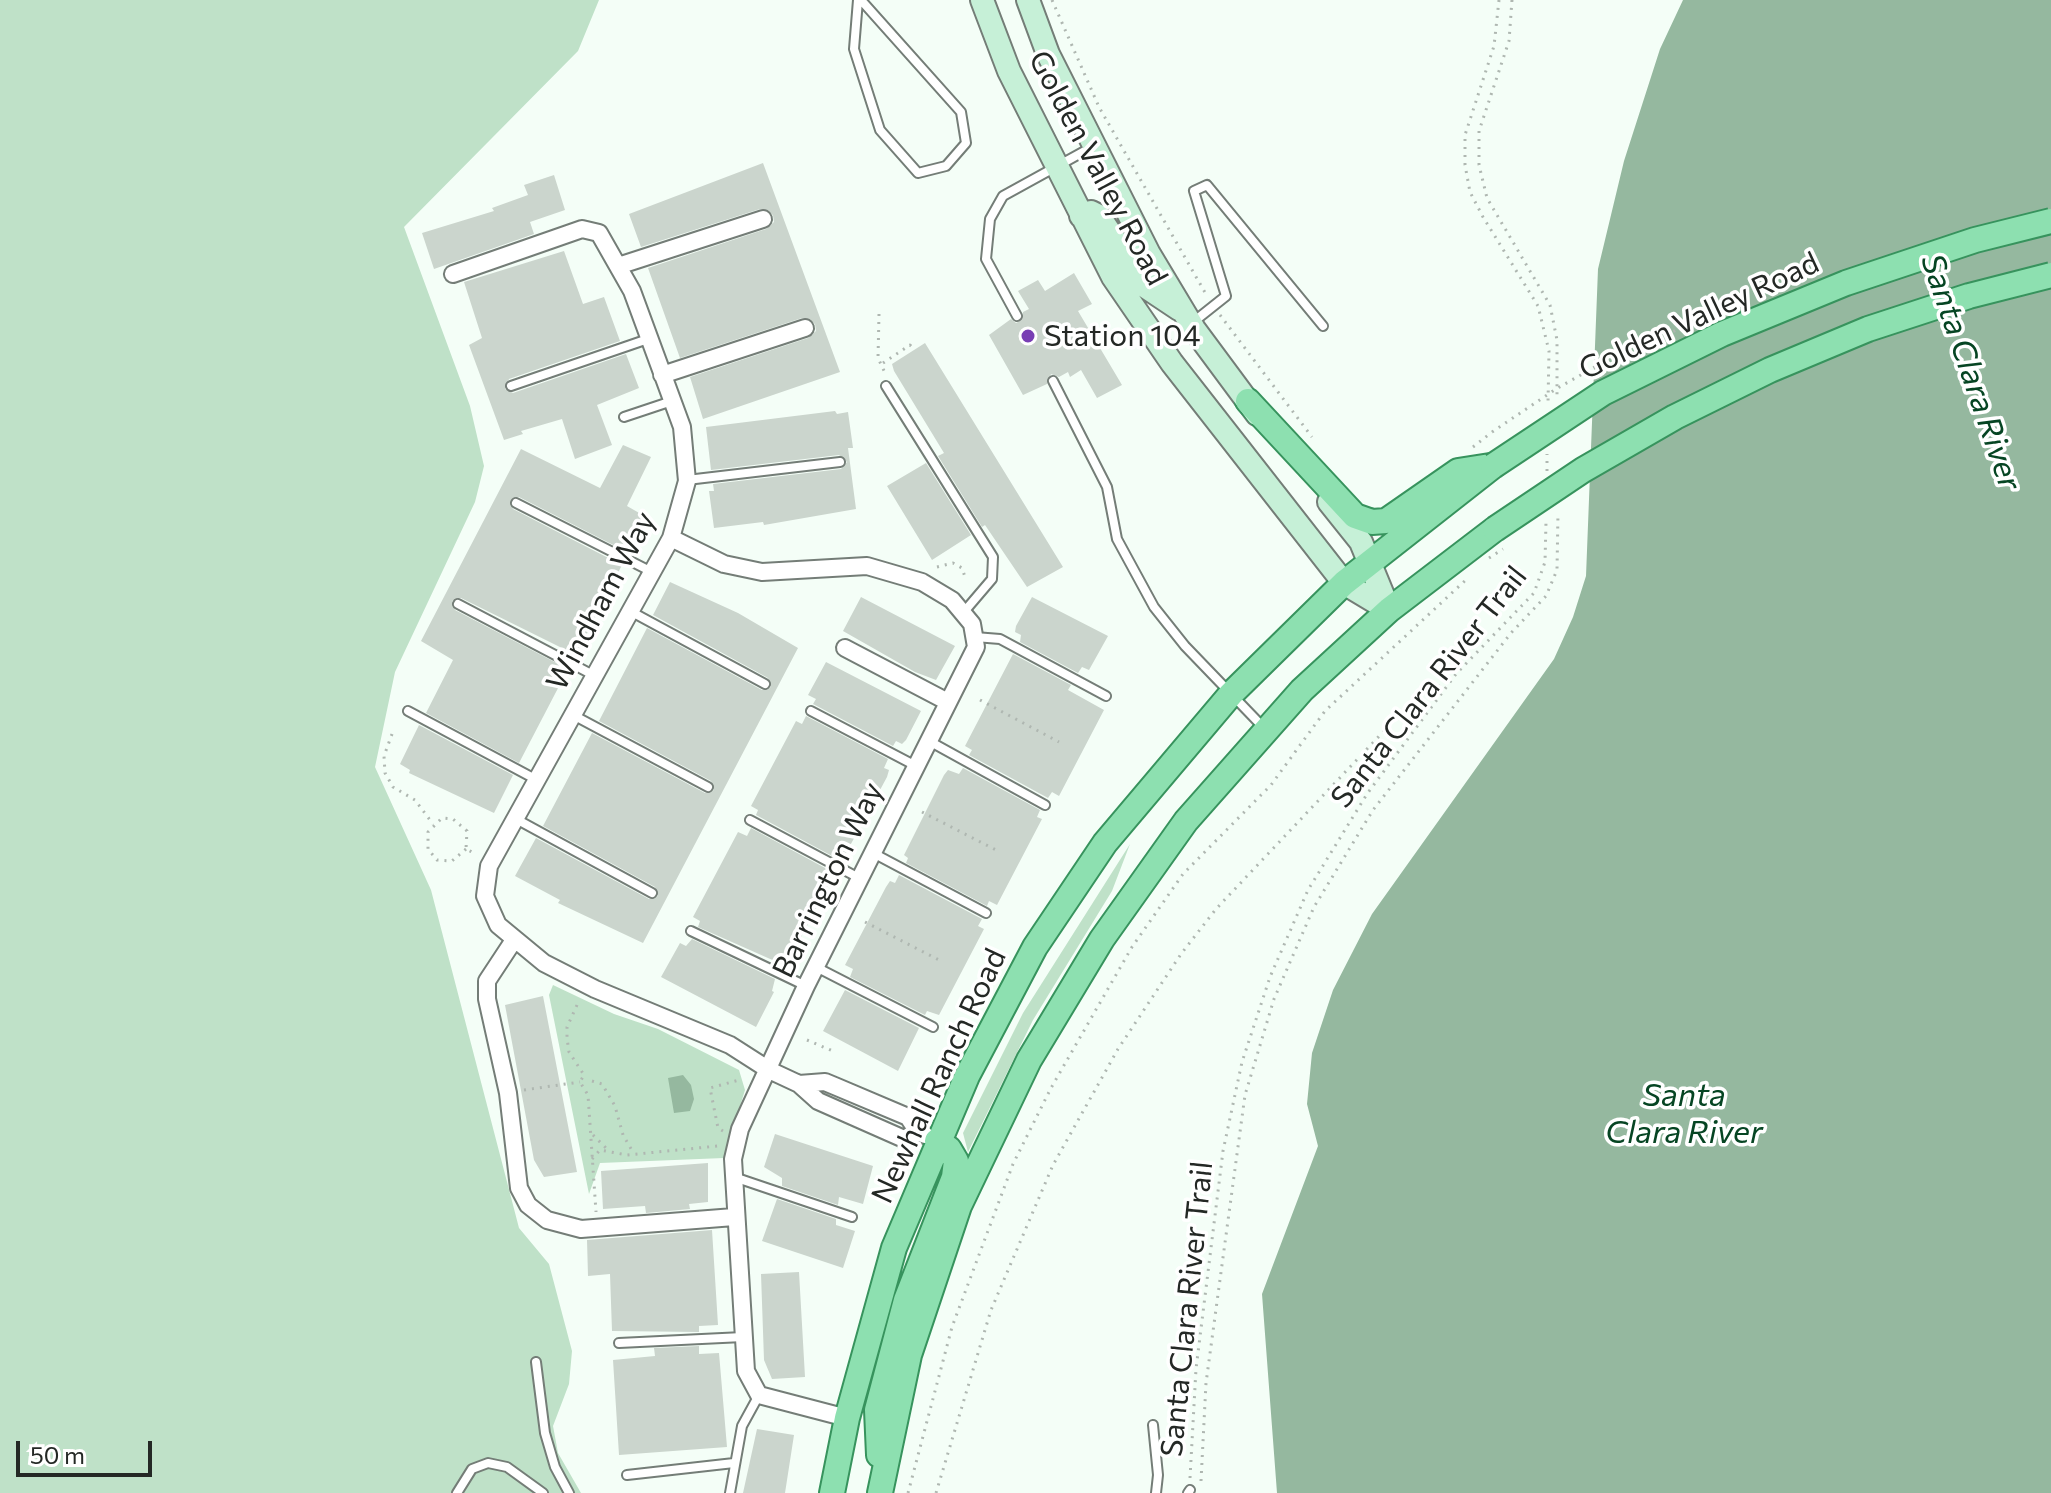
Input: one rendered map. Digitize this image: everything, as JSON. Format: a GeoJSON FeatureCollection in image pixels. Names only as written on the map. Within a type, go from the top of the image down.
{"type":"FeatureCollection","features":[{"type":"Feature","properties":{"kind":"main road","name":"Golden Valley Road"},"geometry":{"type":"LineString","coordinates":[[982,0],[1009,71],[1113,277],[1172,363],[1344,583],[1389,610]]}},
{"type":"Feature","properties":{"kind":"main road","name":"Golden Valley Road"},"geometry":{"type":"LineString","coordinates":[[1028,0],[1048,54],[1092,147],[1187,318],[1248,401],[1361,542],[1389,610]]}},
{"type":"Feature","properties":{"kind":"main road"},"geometry":{"type":"LineString","coordinates":[[1081,216],[1091,212],[1099,216],[1146,287],[1187,318]]}},
{"type":"Feature","properties":{"kind":"main road","name":"Golden Valley Road"},"geometry":{"type":"LineString","coordinates":[[1368,563],[1493,466],[1603,393],[1722,334],[1846,283],[1975,240],[2051,221]]}},
{"type":"Feature","properties":{"kind":"main road"},"geometry":{"type":"LineString","coordinates":[[880,1491],[909,1355],[959,1206],[1029,1060],[1102,939],[1186,821],[1302,690],[1389,610],[1505,535],[1596,462],[1675,417],[1770,370],[1868,329],[1969,296],[2051,275]]}},
{"type":"Feature","properties":{"kind":"main road"},"geometry":{"type":"LineString","coordinates":[[1248,401],[1355,516],[1372,522],[1386,521],[1458,471],[1493,466]]}},
{"type":"Feature","properties":{"kind":"main road","name":"Newhall Ranch Road"},"geometry":{"type":"LineString","coordinates":[[832,1493],[847,1418],[927,1136],[1035,947],[1105,843],[1231,694],[1368,563]]}},
{"type":"Feature","properties":{"kind":"main road"},"geometry":{"type":"LineString","coordinates":[[880,1491],[877,1410],[906,1300],[954,1177],[956,1161],[949,1149],[927,1136]]}},
{"type":"Feature","properties":{"kind":"street"},"geometry":{"type":"LineString","coordinates":[[618,266],[763,219]]}},
{"type":"Feature","properties":{"kind":"street","name":"Windham Way"},"geometry":{"type":"LineString","coordinates":[[453,274],[582,229],[599,233],[632,291],[682,427],[687,481],[671,538],[489,866],[485,896],[498,925],[514,940]]}},
{"type":"Feature","properties":{"kind":"street"},"geometry":{"type":"LineString","coordinates":[[662,375],[805,328]]}},
{"type":"Feature","properties":{"kind":"street"},"geometry":{"type":"LineString","coordinates":[[671,538],[724,564],[762,572],[867,566],[922,582],[952,600],[972,624],[974,637]]}},
{"type":"Feature","properties":{"kind":"street","name":"Barrington Way"},"geometry":{"type":"LineString","coordinates":[[759,1395],[746,1371],[734,1217],[733,1159],[740,1129],[815,967],[976,647],[974,637]]}},
{"type":"Feature","properties":{"kind":"street"},"geometry":{"type":"LineString","coordinates":[[845,648],[948,702]]}},
{"type":"Feature","properties":{"kind":"street"},"geometry":{"type":"LineString","coordinates":[[734,1217],[597,1228],[563,1226],[528,1205],[519,1188],[508,1093],[487,999],[487,981],[514,940],[544,963],[730,1045],[769,1070],[799,1084],[825,1082],[908,1117],[927,1136]]}},
{"type":"Feature","properties":{"kind":"street"},"geometry":{"type":"LineString","coordinates":[[759,1395],[847,1418]]}},
{"type":"Feature","properties":{"kind":"lane"},"geometry":{"type":"LineString","coordinates":[[860,0],[961,112],[966,143],[946,166],[918,173],[880,130],[854,49],[860,0]]}},
{"type":"Feature","properties":{"kind":"lane"},"geometry":{"type":"LineString","coordinates":[[1017,316],[986,259],[990,219],[1003,196],[1092,147]]}},
{"type":"Feature","properties":{"kind":"lane"},"geometry":{"type":"LineString","coordinates":[[1187,318],[1226,296],[1194,191],[1207,185],[1323,326]]}},
{"type":"Feature","properties":{"kind":"lane"},"geometry":{"type":"LineString","coordinates":[[511,386],[648,339]]}},
{"type":"Feature","properties":{"kind":"lane"},"geometry":{"type":"LineString","coordinates":[[1053,381],[1107,487],[1117,539],[1154,607],[1266,731]]}},
{"type":"Feature","properties":{"kind":"lane"},"geometry":{"type":"LineString","coordinates":[[886,386],[993,557],[992,579],[963,613]]}},
{"type":"Feature","properties":{"kind":"lane"},"geometry":{"type":"LineString","coordinates":[[624,417],[672,401]]}},
{"type":"Feature","properties":{"kind":"lane"},"geometry":{"type":"LineString","coordinates":[[687,481],[840,462]]}},
{"type":"Feature","properties":{"kind":"lane"},"geometry":{"type":"LineString","coordinates":[[516,503],[652,572]]}},
{"type":"Feature","properties":{"kind":"lane"},"geometry":{"type":"LineString","coordinates":[[458,604],[595,676]]}},
{"type":"Feature","properties":{"kind":"lane"},"geometry":{"type":"LineString","coordinates":[[630,611],[765,684]]}},
{"type":"Feature","properties":{"kind":"lane"},"geometry":{"type":"LineString","coordinates":[[974,637],[1000,639],[1106,696]]}},
{"type":"Feature","properties":{"kind":"lane"},"geometry":{"type":"LineString","coordinates":[[408,711],[537,780]]}},
{"type":"Feature","properties":{"kind":"lane"},"geometry":{"type":"LineString","coordinates":[[811,711],[916,766]]}},
{"type":"Feature","properties":{"kind":"lane"},"geometry":{"type":"LineString","coordinates":[[573,715],[708,787]]}},
{"type":"Feature","properties":{"kind":"lane"},"geometry":{"type":"LineString","coordinates":[[929,741],[1045,805]]}},
{"type":"Feature","properties":{"kind":"lane"},"geometry":{"type":"LineString","coordinates":[[516,819],[652,893]]}},
{"type":"Feature","properties":{"kind":"lane"},"geometry":{"type":"LineString","coordinates":[[750,820],[859,878]]}},
{"type":"Feature","properties":{"kind":"lane"},"geometry":{"type":"LineString","coordinates":[[872,853],[986,913]]}},
{"type":"Feature","properties":{"kind":"lane"},"geometry":{"type":"LineString","coordinates":[[691,931],[806,986]]}},
{"type":"Feature","properties":{"kind":"lane"},"geometry":{"type":"LineString","coordinates":[[815,967],[933,1027]]}},
{"type":"Feature","properties":{"kind":"lane"},"geometry":{"type":"LineString","coordinates":[[733,1177],[852,1217]]}},
{"type":"Feature","properties":{"kind":"lane"},"geometry":{"type":"LineString","coordinates":[[619,1343],[743,1337]]}},
{"type":"Feature","properties":{"kind":"lane"},"geometry":{"type":"LineString","coordinates":[[536,1362],[545,1433],[555,1467],[569,1493]]}},
{"type":"Feature","properties":{"kind":"lane"},"geometry":{"type":"LineString","coordinates":[[730,1493],[742,1426],[759,1395]]}},
{"type":"Feature","properties":{"kind":"lane"},"geometry":{"type":"LineString","coordinates":[[1153,1425],[1158,1475],[1156,1493]]}},
{"type":"Feature","properties":{"kind":"lane"},"geometry":{"type":"LineString","coordinates":[[457,1493],[472,1469],[488,1463],[507,1467],[543,1493]]}},
{"type":"Feature","properties":{"kind":"lane"},"geometry":{"type":"LineString","coordinates":[[627,1475],[734,1463]]}},
{"type":"Feature","properties":{"kind":"path"},"geometry":{"type":"LineString","coordinates":[[1052,0],[1099,107],[1213,306],[1265,379],[1314,439]]}},
{"type":"Feature","properties":{"kind":"path"},"geometry":{"type":"LineString","coordinates":[[1499,0],[1494,46],[1465,135],[1465,165],[1470,192],[1538,306],[1549,351],[1548,412]]}},
{"type":"Feature","properties":{"kind":"path"},"geometry":{"type":"LineString","coordinates":[[1512,0],[1509,41],[1479,131],[1479,165],[1491,205],[1550,305],[1557,340],[1557,402]]}},
{"type":"Feature","properties":{"kind":"path"},"geometry":{"type":"LineString","coordinates":[[879,314],[876,331],[884,366],[910,345],[913,348]]}},
{"type":"Feature","properties":{"kind":"path"},"geometry":{"type":"LineString","coordinates":[[1547,442],[1547,472]]}},
{"type":"Feature","properties":{"kind":"path"},"geometry":{"type":"LineString","coordinates":[[1539,524],[1564,507]]}},
{"type":"Feature","properties":{"kind":"path"},"geometry":{"type":"LineString","coordinates":[[1201,1493],[1206,1383],[1245,1095],[1274,999],[1314,907],[1373,810],[1511,633],[1546,596],[1557,570],[1558,509]]}},
{"type":"Feature","properties":{"kind":"path","name":"Santa Clara River Trail"},"geometry":{"type":"LineString","coordinates":[[1189,1492],[1196,1369],[1223,1151],[1254,1022],[1289,931],[1334,846],[1456,674],[1534,593],[1545,562],[1546,517]]}},
{"type":"Feature","properties":{"kind":"path"},"geometry":{"type":"LineString","coordinates":[[908,1493],[952,1327],[1013,1164],[1051,1088],[1132,947],[1183,874],[1271,785],[1325,711],[1489,558],[1505,535]]}},
{"type":"Feature","properties":{"kind":"path"},"geometry":{"type":"LineString","coordinates":[[937,567],[953,563],[962,568],[966,580]]}},
{"type":"Feature","properties":{"kind":"path"},"geometry":{"type":"LineString","coordinates":[[936,1493],[964,1392],[1001,1284],[1053,1165],[1118,1049],[1181,954],[1216,909],[1400,714],[1456,674]]}},
{"type":"Feature","properties":{"kind":"path"},"geometry":{"type":"LineString","coordinates":[[980,700],[1059,742]]}},
{"type":"Feature","properties":{"kind":"path"},"geometry":{"type":"LineString","coordinates":[[392,734],[384,756],[385,773],[393,787],[415,800],[433,824]]}},
{"type":"Feature","properties":{"kind":"path"},"geometry":{"type":"LineString","coordinates":[[922,812],[998,851]]}},
{"type":"Feature","properties":{"kind":"path"},"geometry":{"type":"LineString","coordinates":[[442,818],[461,822],[467,831],[466,849],[452,861],[437,860],[426,842],[433,824],[442,818]]}},
{"type":"Feature","properties":{"kind":"path"},"geometry":{"type":"LineString","coordinates":[[466,849],[476,854]]}},
{"type":"Feature","properties":{"kind":"path"},"geometry":{"type":"LineString","coordinates":[[865,922],[941,961]]}},
{"type":"Feature","properties":{"kind":"path"},"geometry":{"type":"LineString","coordinates":[[577,1005],[567,1027],[569,1052],[584,1075],[602,1084],[615,1106],[623,1135],[634,1154]]}},
{"type":"Feature","properties":{"kind":"path"},"geometry":{"type":"LineString","coordinates":[[807,1040],[835,1052]]}},
{"type":"Feature","properties":{"kind":"path"},"geometry":{"type":"LineString","coordinates":[[580,1082],[584,1075]]}},
{"type":"Feature","properties":{"kind":"path"},"geometry":{"type":"LineString","coordinates":[[723,1131],[718,1128],[710,1088],[739,1080]]}},
{"type":"Feature","properties":{"kind":"path"},"geometry":{"type":"LineString","coordinates":[[592,1081],[587,1089],[587,1122],[592,1134],[607,1149]]}},
{"type":"Feature","properties":{"kind":"path"},"geometry":{"type":"LineString","coordinates":[[508,1093],[580,1082]]}},
{"type":"Feature","properties":{"kind":"path"},"geometry":{"type":"LineString","coordinates":[[580,1082],[587,1089]]}},
{"type":"Feature","properties":{"kind":"path"},"geometry":{"type":"LineString","coordinates":[[592,1134],[591,1163],[597,1228]]}},
{"type":"Feature","properties":{"kind":"path"},"geometry":{"type":"LineString","coordinates":[[591,1163],[593,1155],[607,1149],[634,1154],[719,1146]]}},
{"type":"Feature","properties":{"kind":"shaded area"},"geometry":{"type":"Polygon","coordinates":[[[0,0],[599,0],[578,51],[404,227],[470,406],[484,466],[475,502],[395,672],[375,767],[431,890],[519,1228],[549,1264],[572,1351],[569,1384],[553,1426],[558,1453],[581,1493],[0,1493],[0,0]]]}},
{"type":"Feature","properties":{"kind":"shaded area"},"geometry":{"type":"Polygon","coordinates":[[[1130,844],[1112,891],[1033,1020],[968,1152],[963,1133],[1023,1013],[1130,844]]]}},
{"type":"Feature","properties":{"kind":"shaded area"},"geometry":{"type":"Polygon","coordinates":[[[553,985],[614,1014],[658,1029],[739,1070],[745,1090],[724,1158],[600,1163],[589,1194],[549,995],[553,985]]]}},
{"type":"Feature","properties":{"kind":"water","name":"Santa Clara River"},"geometry":{"type":"Polygon","coordinates":[[[1683,0],[2051,0],[2051,1493],[1277,1493],[1262,1294],[1318,1146],[1307,1104],[1312,1053],[1333,990],[1372,914],[1554,659],[1573,617],[1586,576],[1598,269],[1624,161],[1660,49],[1683,0]]]}},
{"type":"Feature","properties":{"kind":"water"},"geometry":{"type":"Polygon","coordinates":[[[683,1075],[691,1085],[694,1099],[690,1111],[674,1113],[668,1078],[683,1075]]]}},
{"type":"Feature","properties":{"kind":"building"},"geometry":{"type":"Polygon","coordinates":[[[763,163],[840,372],[703,419],[690,377],[808,338],[816,331],[815,324],[802,318],[680,358],[648,268],[766,229],[774,222],[773,215],[760,209],[641,247],[629,214],[763,163]]]}},
{"type":"Feature","properties":{"kind":"building"},"geometry":{"type":"Polygon","coordinates":[[[554,175],[565,210],[530,222],[534,234],[434,269],[422,233],[494,211],[492,208],[528,195],[524,185],[554,175]]]}},
{"type":"Feature","properties":{"kind":"building"},"geometry":{"type":"Polygon","coordinates":[[[564,251],[583,304],[604,297],[620,341],[509,379],[505,389],[513,393],[626,354],[639,388],[597,405],[612,445],[575,459],[562,419],[521,431],[523,434],[504,440],[469,345],[482,338],[464,282],[564,251]]]}},
{"type":"Feature","properties":{"kind":"building","name":"Station 104"},"geometry":{"type":"Polygon","coordinates":[[[1074,273],[1092,304],[1078,311],[1122,385],[1097,398],[1081,370],[1070,377],[1068,372],[1059,377],[1051,374],[1047,384],[1023,395],[989,335],[1011,319],[1016,323],[1022,320],[1023,312],[1029,309],[1018,291],[1038,280],[1045,291],[1074,273]]]}},
{"type":"Feature","properties":{"kind":"building"},"geometry":{"type":"Polygon","coordinates":[[[925,343],[1063,567],[1027,587],[985,525],[982,527],[938,456],[944,453],[894,371],[892,364],[925,343]]]}},
{"type":"Feature","properties":{"kind":"building"},"geometry":{"type":"Polygon","coordinates":[[[835,411],[837,414],[848,412],[853,448],[848,448],[856,509],[764,525],[763,522],[714,528],[709,491],[714,491],[713,484],[841,469],[847,462],[839,455],[711,470],[706,427],[835,411]]]}},
{"type":"Feature","properties":{"kind":"building"},"geometry":{"type":"Polygon","coordinates":[[[623,445],[651,457],[627,506],[648,518],[629,553],[519,497],[510,501],[513,509],[622,565],[576,655],[461,598],[452,601],[455,610],[568,669],[519,763],[426,713],[453,660],[421,641],[521,449],[600,488],[623,445]]]}},
{"type":"Feature","properties":{"kind":"building"},"geometry":{"type":"Polygon","coordinates":[[[926,463],[971,535],[932,560],[887,486],[926,463]]]}},
{"type":"Feature","properties":{"kind":"building"},"geometry":{"type":"Polygon","coordinates":[[[670,582],[738,613],[798,648],[643,943],[558,903],[560,900],[515,876],[536,838],[649,899],[658,896],[655,887],[543,826],[592,733],[705,793],[714,790],[711,781],[599,721],[647,628],[762,690],[771,687],[768,678],[653,615],[670,582]]]}},
{"type":"Feature","properties":{"kind":"building"},"geometry":{"type":"Polygon","coordinates":[[[861,597],[955,646],[936,680],[915,672],[843,631],[861,597]]]}},
{"type":"Feature","properties":{"kind":"building"},"geometry":{"type":"Polygon","coordinates":[[[1032,597],[1108,636],[1089,670],[1082,667],[1078,673],[1020,642],[1021,635],[1015,632],[1016,626],[1032,597]]]}},
{"type":"Feature","properties":{"kind":"building"},"geometry":{"type":"Polygon","coordinates":[[[1013,654],[1071,685],[1068,690],[1104,710],[1059,796],[1052,792],[1048,798],[969,755],[972,750],[965,746],[1013,654]]]}},
{"type":"Feature","properties":{"kind":"building"},"geometry":{"type":"Polygon","coordinates":[[[826,662],[921,711],[902,744],[896,741],[893,746],[813,704],[816,699],[808,695],[826,662]]]}},
{"type":"Feature","properties":{"kind":"building"},"geometry":{"type":"Polygon","coordinates":[[[806,716],[888,759],[884,768],[889,770],[887,777],[845,855],[838,852],[834,857],[756,815],[758,810],[751,806],[796,721],[802,724],[806,716]]]}},
{"type":"Feature","properties":{"kind":"building"},"geometry":{"type":"Polygon","coordinates":[[[419,725],[513,775],[494,813],[409,773],[410,770],[400,764],[419,725]]]}},
{"type":"Feature","properties":{"kind":"building"},"geometry":{"type":"Polygon","coordinates":[[[963,768],[1040,810],[1037,817],[1042,819],[997,905],[989,901],[987,906],[906,863],[908,858],[904,855],[944,775],[948,770],[959,774],[963,768]]]}},
{"type":"Feature","properties":{"kind":"building"},"geometry":{"type":"Polygon","coordinates":[[[751,828],[827,869],[823,877],[831,880],[786,966],[698,927],[700,921],[693,917],[738,832],[747,836],[751,828]]]}},
{"type":"Feature","properties":{"kind":"building"},"geometry":{"type":"Polygon","coordinates":[[[899,875],[982,919],[978,926],[984,929],[939,1015],[927,1011],[925,1015],[850,977],[853,969],[845,965],[886,887],[890,881],[895,883],[899,875]]]}},
{"type":"Feature","properties":{"kind":"building"},"geometry":{"type":"Polygon","coordinates":[[[692,939],[775,979],[774,992],[756,1027],[661,977],[680,943],[686,946],[692,939]]]}},
{"type":"Feature","properties":{"kind":"building"},"geometry":{"type":"Polygon","coordinates":[[[845,990],[919,1028],[898,1071],[823,1031],[845,990]]]}},
{"type":"Feature","properties":{"kind":"building"},"geometry":{"type":"Polygon","coordinates":[[[543,996],[577,1172],[544,1177],[534,1160],[505,1005],[543,996]]]}},
{"type":"Feature","properties":{"kind":"building"},"geometry":{"type":"Polygon","coordinates":[[[775,1134],[873,1166],[863,1204],[839,1197],[838,1205],[782,1186],[782,1178],[764,1167],[775,1134]]]}},
{"type":"Feature","properties":{"kind":"building"},"geometry":{"type":"Polygon","coordinates":[[[708,1163],[708,1202],[689,1204],[690,1209],[646,1213],[645,1206],[603,1209],[601,1171],[708,1163]]]}},
{"type":"Feature","properties":{"kind":"building"},"geometry":{"type":"Polygon","coordinates":[[[777,1199],[836,1219],[836,1225],[855,1231],[843,1268],[762,1241],[777,1199]]]}},
{"type":"Feature","properties":{"kind":"building"},"geometry":{"type":"Polygon","coordinates":[[[712,1230],[718,1325],[699,1326],[699,1332],[612,1331],[610,1274],[588,1276],[587,1240],[712,1230]]]}},
{"type":"Feature","properties":{"kind":"building"},"geometry":{"type":"Polygon","coordinates":[[[799,1272],[805,1377],[772,1379],[764,1360],[761,1274],[799,1272]]]}},
{"type":"Feature","properties":{"kind":"building"},"geometry":{"type":"Polygon","coordinates":[[[699,1346],[699,1354],[719,1353],[727,1447],[619,1455],[613,1360],[655,1356],[654,1348],[699,1346]]]}},
{"type":"Feature","properties":{"kind":"building"},"geometry":{"type":"Polygon","coordinates":[[[757,1429],[794,1435],[785,1493],[743,1493],[757,1429]]]}},
{"type":"Feature","properties":{"kind":"place","name":"Station 104"},"geometry":{"type":"Point","coordinates":[1028,336]}}]}
